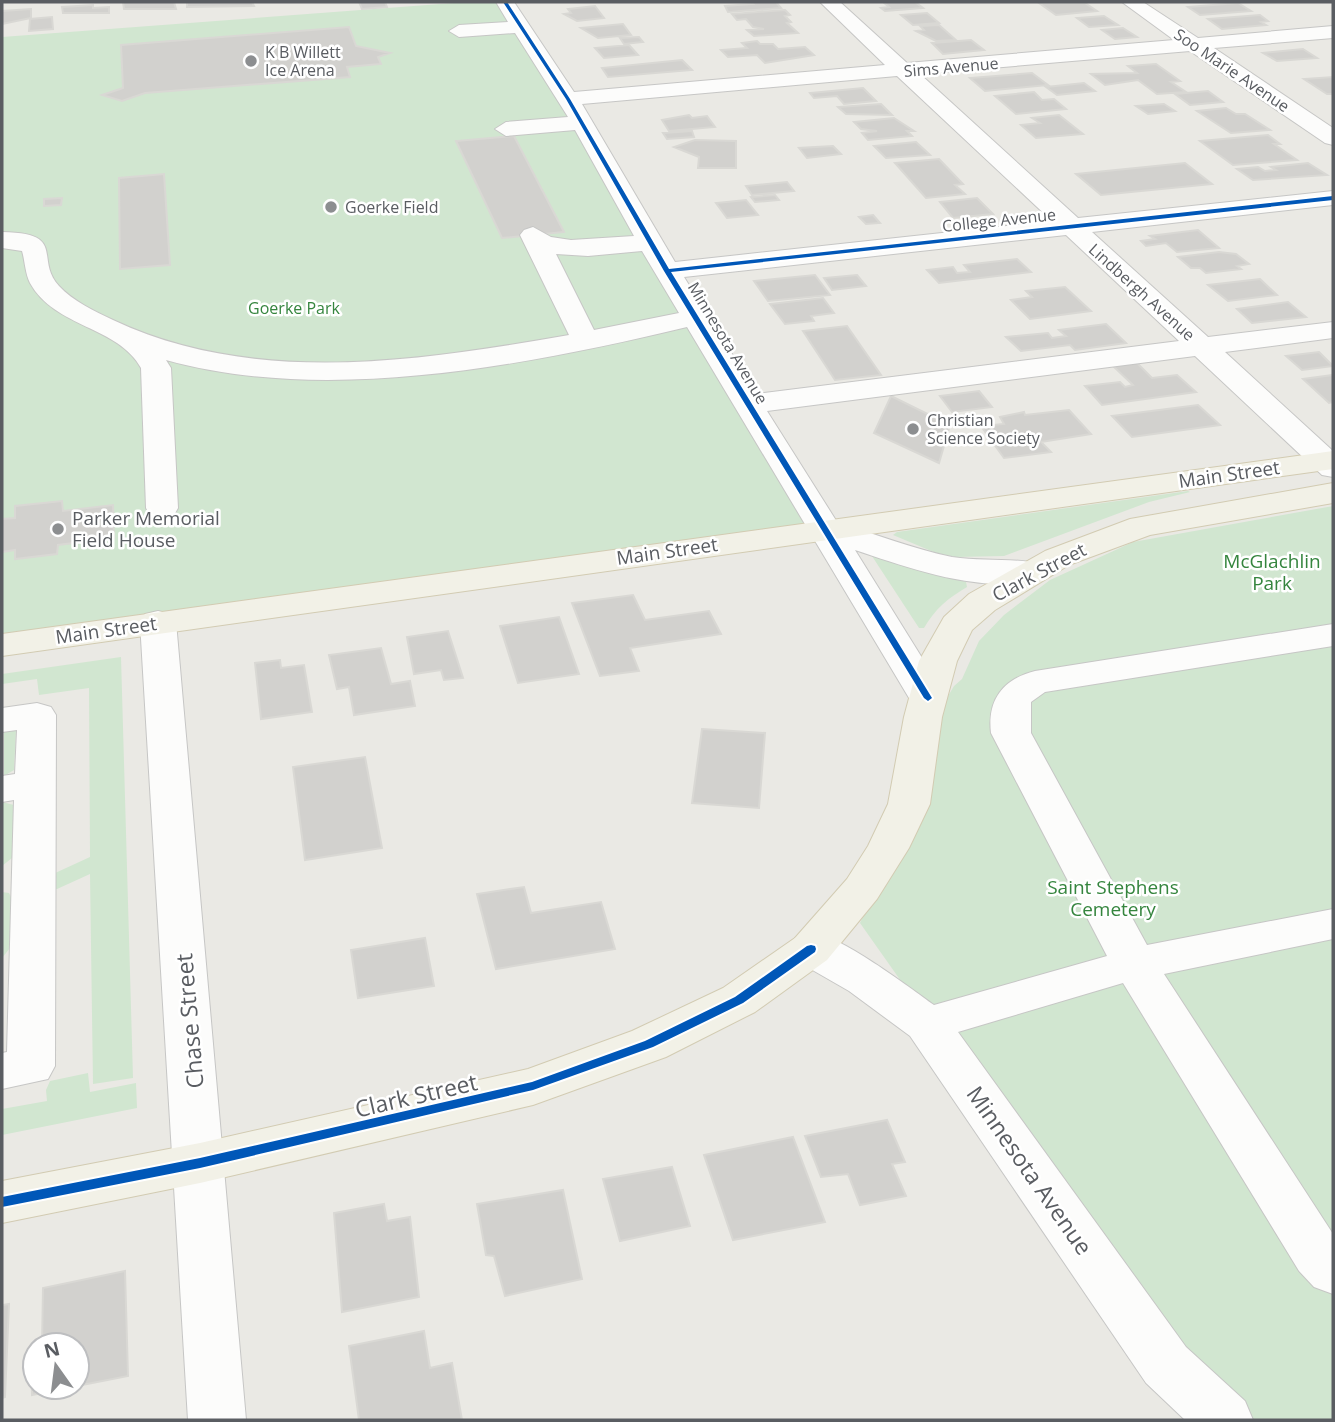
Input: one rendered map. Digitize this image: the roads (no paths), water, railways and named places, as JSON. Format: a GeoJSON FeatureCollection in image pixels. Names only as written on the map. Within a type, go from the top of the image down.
{"type":"FeatureCollection","features":[{"type":"Feature","properties":{"kind":"main road","name":"Main Street"},"geometry":{"type":"LineString","coordinates":[[2,645],[824,528],[1331,463]]}},
{"type":"Feature","properties":{"kind":"main road","name":"Clark Street"},"geometry":{"type":"LineString","coordinates":[[2,1202],[200,1163],[533,1086],[649,1044],[739,1000],[811,949],[862,889],[909,804],[928,698],[942,651],[957,625],[982,602],[1032,572],[1106,538],[1169,519],[1333,493]]}},
{"type":"Feature","properties":{"kind":"street","name":"Minnesota Avenue"},"geometry":{"type":"LineString","coordinates":[[505,2],[568,99],[667,271],[928,698]]}},
{"type":"Feature","properties":{"kind":"street","name":"Lindbergh Avenue"},"geometry":{"type":"LineString","coordinates":[[829,2],[1070,227],[1331,463]]}},
{"type":"Feature","properties":{"kind":"street","name":"Soo Marie Avenue"},"geometry":{"type":"LineString","coordinates":[[1131,2],[1333,138]]}},
{"type":"Feature","properties":{"kind":"street"},"geometry":{"type":"LineString","coordinates":[[459,32],[521,27]]}},
{"type":"Feature","properties":{"kind":"street","name":"Sims Avenue"},"geometry":{"type":"LineString","coordinates":[[568,99],[1333,32]]}},
{"type":"Feature","properties":{"kind":"street"},"geometry":{"type":"LineString","coordinates":[[506,129],[582,123]]}},
{"type":"Feature","properties":{"kind":"street","name":"College Avenue"},"geometry":{"type":"LineString","coordinates":[[667,271],[1333,198]]}},
{"type":"Feature","properties":{"kind":"street"},"geometry":{"type":"LineString","coordinates":[[586,341],[535,238],[583,248],[651,242]]}},
{"type":"Feature","properties":{"kind":"street"},"geometry":{"type":"LineString","coordinates":[[2,240],[32,243],[36,247],[40,275],[47,289],[76,312],[168,351],[199,359],[295,372],[416,365],[586,341],[695,317]]}},
{"type":"Feature","properties":{"kind":"street"},"geometry":{"type":"LineString","coordinates":[[118,330],[146,350],[156,369],[162,508]]}},
{"type":"Feature","properties":{"kind":"street"},"geometry":{"type":"LineString","coordinates":[[748,404],[1333,330]]}},
{"type":"Feature","properties":{"kind":"street"},"geometry":{"type":"LineString","coordinates":[[824,528],[959,570],[989,575],[1032,572]]}},
{"type":"Feature","properties":{"kind":"street","name":"Chase Street"},"geometry":{"type":"LineString","coordinates":[[158,622],[217,1420]]}},
{"type":"Feature","properties":{"kind":"street"},"geometry":{"type":"LineString","coordinates":[[1333,635],[1035,682],[1021,689],[1012,698],[1007,713],[1011,733],[1134,964],[1318,1255],[1333,1271]]}},
{"type":"Feature","properties":{"kind":"street"},"geometry":{"type":"LineString","coordinates":[[16,1069],[19,717]]}},
{"type":"Feature","properties":{"kind":"street"},"geometry":{"type":"LineString","coordinates":[[928,1024],[1134,964],[1333,924]]}},
{"type":"Feature","properties":{"kind":"street","name":"Minnesota Avenue"},"geometry":{"type":"LineString","coordinates":[[811,949],[865,979],[928,1024],[1166,1365],[1224,1420]]}},
{"type":"Feature","properties":{"kind":"place","name":"K B Willett Ice Arena"},"geometry":{"type":"Point","coordinates":[251,61]}},
{"type":"Feature","properties":{"kind":"place","name":"Goerke Field"},"geometry":{"type":"Point","coordinates":[331,207]}},
{"type":"Feature","properties":{"kind":"place","name":"Christian Science Society"},"geometry":{"type":"Point","coordinates":[913,429]}},
{"type":"Feature","properties":{"kind":"place","name":"Parker Memorial Field House"},"geometry":{"type":"Point","coordinates":[58,529]}},
{"type":"Feature","properties":{"kind":"park label","name":"Goerke Park"},"geometry":{"type":"Point","coordinates":[294,308]}},
{"type":"Feature","properties":{"kind":"park label","name":"McGlachlin Park"},"geometry":{"type":"Point","coordinates":[1272,572]}},
{"type":"Feature","properties":{"kind":"park label","name":"Saint Stephens Cemetery"},"geometry":{"type":"Point","coordinates":[1113,898]}}]}
